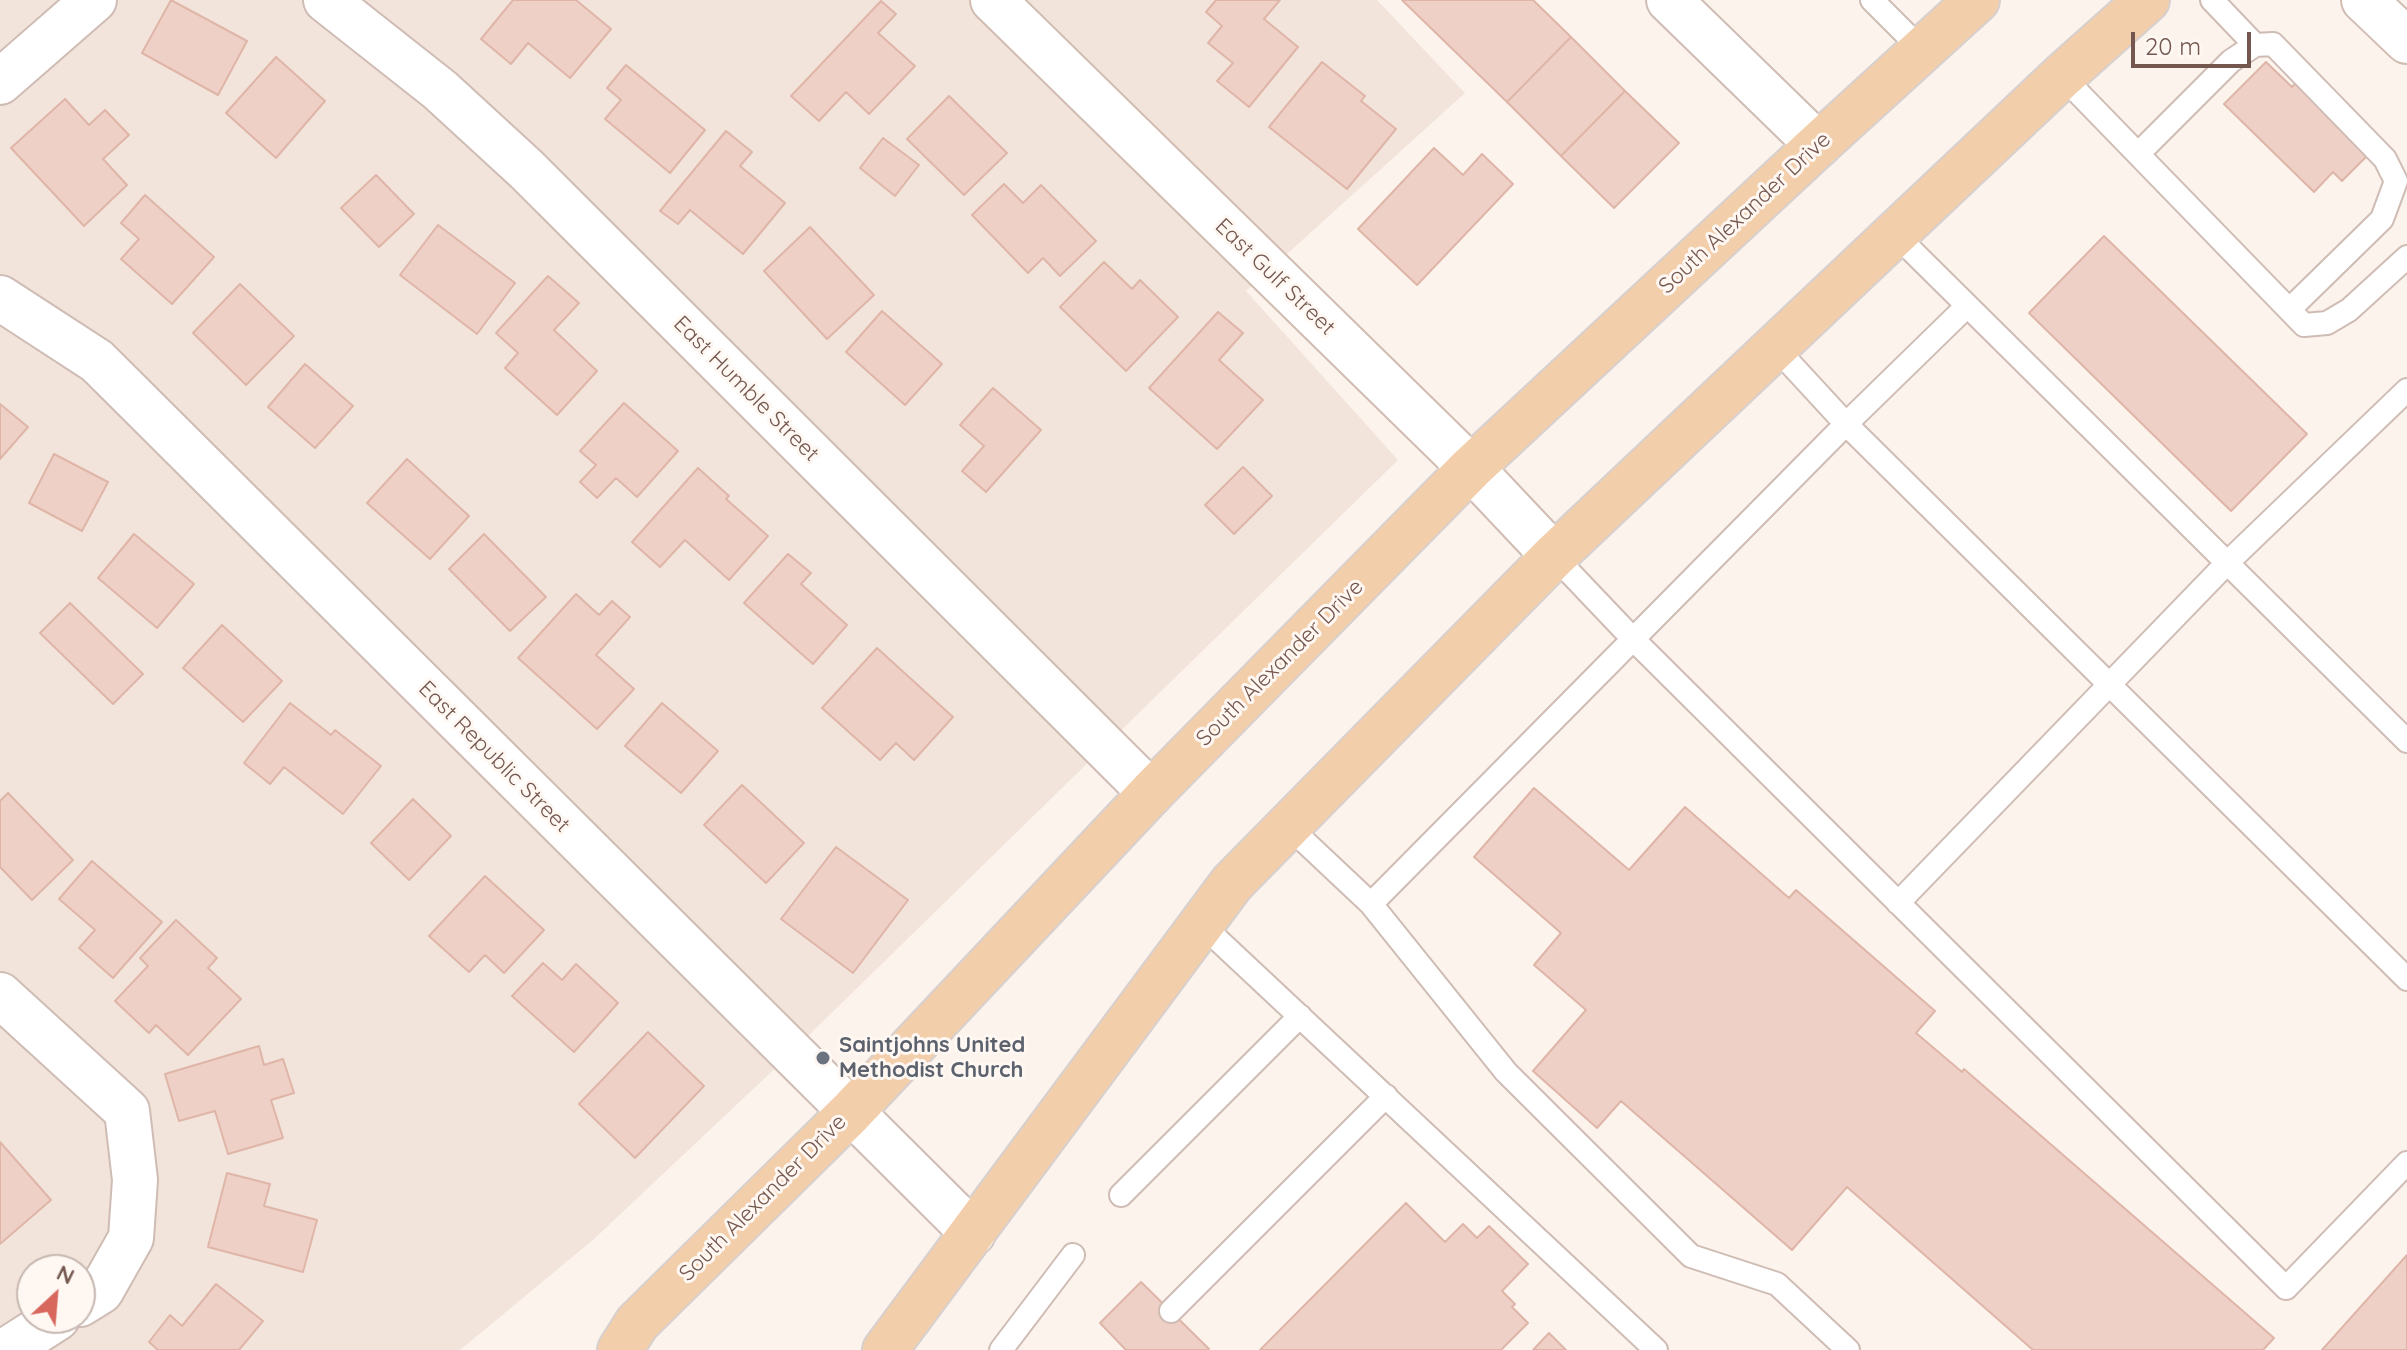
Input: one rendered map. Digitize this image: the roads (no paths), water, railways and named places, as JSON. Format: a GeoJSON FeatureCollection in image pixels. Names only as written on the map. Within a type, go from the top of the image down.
{"type":"FeatureCollection","features":[{"type":"Feature","properties":{"kind":"main road","name":"South Alexander Drive"},"geometry":{"type":"LineString","coordinates":[[621,1341],[850,1113],[1151,793],[1471,468],[1977,0]]}},
{"type":"Feature","properties":{"kind":"main road"},"geometry":{"type":"LineString","coordinates":[[885,1350],[1232,883],[1554,556],[2062,76],[2147,0]]}},
{"type":"Feature","properties":{"kind":"street"},"geometry":{"type":"LineString","coordinates":[[0,82],[94,0]]}},
{"type":"Feature","properties":{"kind":"street","name":"East Humble Street"},"geometry":{"type":"LineString","coordinates":[[326,0],[440,90],[526,169],[1151,793]]}},
{"type":"Feature","properties":{"kind":"street","name":"East Gulf Street"},"geometry":{"type":"LineString","coordinates":[[993,0],[1471,468],[1554,556]]}},
{"type":"Feature","properties":{"kind":"street"},"geometry":{"type":"LineString","coordinates":[[1669,0],[1818,145]]}},
{"type":"Feature","properties":{"kind":"street"},"geometry":{"type":"LineString","coordinates":[[2364,0],[2407,41]]}},
{"type":"Feature","properties":{"kind":"street","name":"East Republic Street"},"geometry":{"type":"LineString","coordinates":[[0,298],[97,361],[973,1233]]}},
{"type":"Feature","properties":{"kind":"street"},"geometry":{"type":"LineString","coordinates":[[0,995],[127,1111],[135,1180],[131,1238],[101,1291],[96,1294]]}},
{"type":"Feature","properties":{"kind":"street"},"geometry":{"type":"LineString","coordinates":[[7,1350],[32,1334]]}},
{"type":"Feature","properties":{"kind":"lane"},"geometry":{"type":"LineString","coordinates":[[2212,0],[2255,45]]}},
{"type":"Feature","properties":{"kind":"lane"},"geometry":{"type":"LineString","coordinates":[[1877,2],[1922,50]]}},
{"type":"Feature","properties":{"kind":"lane"},"geometry":{"type":"LineString","coordinates":[[2138,154],[2231,61],[2255,45],[2273,44],[2385,159],[2396,181],[2382,219],[2290,309]]}},
{"type":"Feature","properties":{"kind":"lane"},"geometry":{"type":"LineString","coordinates":[[2062,76],[2304,325],[2327,323],[2349,310],[2407,257]]}},
{"type":"Feature","properties":{"kind":"lane"},"geometry":{"type":"LineString","coordinates":[[1895,234],[2407,741]]}},
{"type":"Feature","properties":{"kind":"lane"},"geometry":{"type":"LineString","coordinates":[[1371,904],[1846,424],[1967,306]]}},
{"type":"Feature","properties":{"kind":"lane"},"geometry":{"type":"LineString","coordinates":[[1775,347],[1846,424],[2407,979]]}},
{"type":"Feature","properties":{"kind":"lane"},"geometry":{"type":"LineString","coordinates":[[1898,903],[2227,563],[2407,390]]}},
{"type":"Feature","properties":{"kind":"lane"},"geometry":{"type":"LineString","coordinates":[[1554,556],[1633,639],[2286,1288],[2407,1163]]}},
{"type":"Feature","properties":{"kind":"lane"},"geometry":{"type":"LineString","coordinates":[[1287,825],[1371,904],[1506,1072],[1691,1256],[1777,1284],[1848,1350]]}},
{"type":"Feature","properties":{"kind":"lane"},"geometry":{"type":"LineString","coordinates":[[1201,924],[1656,1350]]}},
{"type":"Feature","properties":{"kind":"lane"},"geometry":{"type":"LineString","coordinates":[[1121,1195],[1300,1016]]}},
{"type":"Feature","properties":{"kind":"lane"},"geometry":{"type":"LineString","coordinates":[[1171,1311],[1386,1096]]}},
{"type":"Feature","properties":{"kind":"lane"},"geometry":{"type":"LineString","coordinates":[[1001,1350],[1073,1255]]}},
{"type":"Feature","properties":{"kind":"place","name":"Saintjohns United Methodist Church"},"geometry":{"type":"Point","coordinates":[823,1058]}}]}
